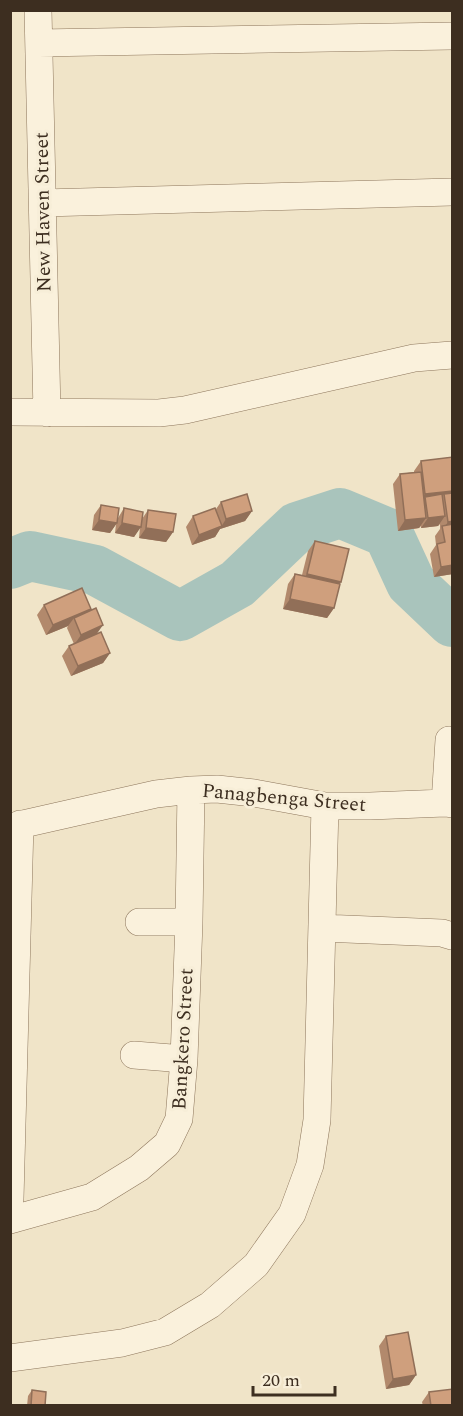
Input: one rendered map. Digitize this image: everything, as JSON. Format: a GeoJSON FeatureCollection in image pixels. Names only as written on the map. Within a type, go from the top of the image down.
{"type":"FeatureCollection","features":[{"type":"Feature","properties":{"kind":"street","name":"New Haven Street"},"geometry":{"type":"LineString","coordinates":[[38,10],[47,413]]}},
{"type":"Feature","properties":{"kind":"street"},"geometry":{"type":"LineString","coordinates":[[39,43],[453,36]]}},
{"type":"Feature","properties":{"kind":"street"},"geometry":{"type":"LineString","coordinates":[[42,203],[453,192]]}},
{"type":"Feature","properties":{"kind":"street"},"geometry":{"type":"LineString","coordinates":[[10,412],[159,413],[185,410],[414,358],[453,355]]}},
{"type":"Feature","properties":{"kind":"street"},"geometry":{"type":"LineString","coordinates":[[449,740],[449,804]]}},
{"type":"Feature","properties":{"kind":"street","name":"Panagbenga Street"},"geometry":{"type":"LineString","coordinates":[[15,825],[156,794],[191,790],[217,789],[325,806],[449,804]]}},
{"type":"Feature","properties":{"kind":"street","name":"Bangkero Street"},"geometry":{"type":"LineString","coordinates":[[10,1220],[92,1197],[139,1168],[167,1144],[179,1119],[184,1059],[189,922],[191,790]]}},
{"type":"Feature","properties":{"kind":"street"},"geometry":{"type":"LineString","coordinates":[[10,1358],[122,1343],[165,1332],[210,1305],[256,1265],[292,1214],[310,1165],[317,1120],[325,806]]}},
{"type":"Feature","properties":{"kind":"street"},"geometry":{"type":"LineString","coordinates":[[10,1199],[15,825]]}},
{"type":"Feature","properties":{"kind":"street"},"geometry":{"type":"LineString","coordinates":[[139,922],[189,922]]}},
{"type":"Feature","properties":{"kind":"street"},"geometry":{"type":"LineString","coordinates":[[322,928],[442,933],[453,936]]}},
{"type":"Feature","properties":{"kind":"street"},"geometry":{"type":"LineString","coordinates":[[134,1055],[184,1059]]}},
{"type":"Feature","properties":{"kind":"building"},"geometry":{"type":"Polygon","coordinates":[[[453,457],[453,491],[425,494],[421,461],[453,457]]]}},
{"type":"Feature","properties":{"kind":"building"},"geometry":{"type":"Polygon","coordinates":[[[421,472],[426,518],[405,520],[400,474],[421,472]]]}},
{"type":"Feature","properties":{"kind":"building"},"geometry":{"type":"Polygon","coordinates":[[[453,493],[453,521],[448,522],[444,494],[453,493]]]}},
{"type":"Feature","properties":{"kind":"building"},"geometry":{"type":"Polygon","coordinates":[[[247,494],[252,511],[226,519],[221,502],[247,494]]]}},
{"type":"Feature","properties":{"kind":"building"},"geometry":{"type":"Polygon","coordinates":[[[442,494],[445,516],[428,518],[425,497],[442,494]]]}},
{"type":"Feature","properties":{"kind":"building"},"geometry":{"type":"Polygon","coordinates":[[[101,505],[119,508],[117,523],[99,520],[101,505]]]}},
{"type":"Feature","properties":{"kind":"building"},"geometry":{"type":"Polygon","coordinates":[[[124,508],[143,512],[141,527],[122,523],[124,508]]]}},
{"type":"Feature","properties":{"kind":"building"},"geometry":{"type":"Polygon","coordinates":[[[215,508],[222,526],[199,535],[193,516],[215,508]]]}},
{"type":"Feature","properties":{"kind":"building"},"geometry":{"type":"Polygon","coordinates":[[[148,510],[176,514],[173,532],[146,528],[148,510]]]}},
{"type":"Feature","properties":{"kind":"building"},"geometry":{"type":"Polygon","coordinates":[[[453,524],[453,565],[441,567],[437,544],[445,542],[442,526],[453,524]]]}},
{"type":"Feature","properties":{"kind":"building"},"geometry":{"type":"Polygon","coordinates":[[[315,541],[349,549],[341,582],[307,574],[315,541]]]}},
{"type":"Feature","properties":{"kind":"building"},"geometry":{"type":"Polygon","coordinates":[[[295,574],[340,584],[334,608],[290,599],[295,574]]]}},
{"type":"Feature","properties":{"kind":"building"},"geometry":{"type":"Polygon","coordinates":[[[82,588],[91,609],[53,625],[44,605],[82,588]]]}},
{"type":"Feature","properties":{"kind":"building"},"geometry":{"type":"Polygon","coordinates":[[[96,608],[103,625],[81,635],[74,618],[96,608]]]}},
{"type":"Feature","properties":{"kind":"building"},"geometry":{"type":"Polygon","coordinates":[[[101,632],[110,653],[78,666],[69,646],[101,632]]]}},
{"type":"Feature","properties":{"kind":"building"},"geometry":{"type":"Polygon","coordinates":[[[408,1332],[416,1375],[393,1379],[386,1336],[408,1332]]]}},
{"type":"Feature","properties":{"kind":"building"},"geometry":{"type":"Polygon","coordinates":[[[453,1389],[453,1406],[431,1406],[429,1392],[453,1389]]]}},
{"type":"Feature","properties":{"kind":"building"},"geometry":{"type":"Polygon","coordinates":[[[32,1390],[46,1392],[45,1406],[31,1406],[32,1390]]]}},
{"type":"Feature","properties":{"kind":"waterway"},"geometry":{"type":"LineString","coordinates":[[10,564],[30,556],[95,570],[180,616],[237,584],[297,527],[340,513],[388,533],[411,583],[452,622]]}}]}
